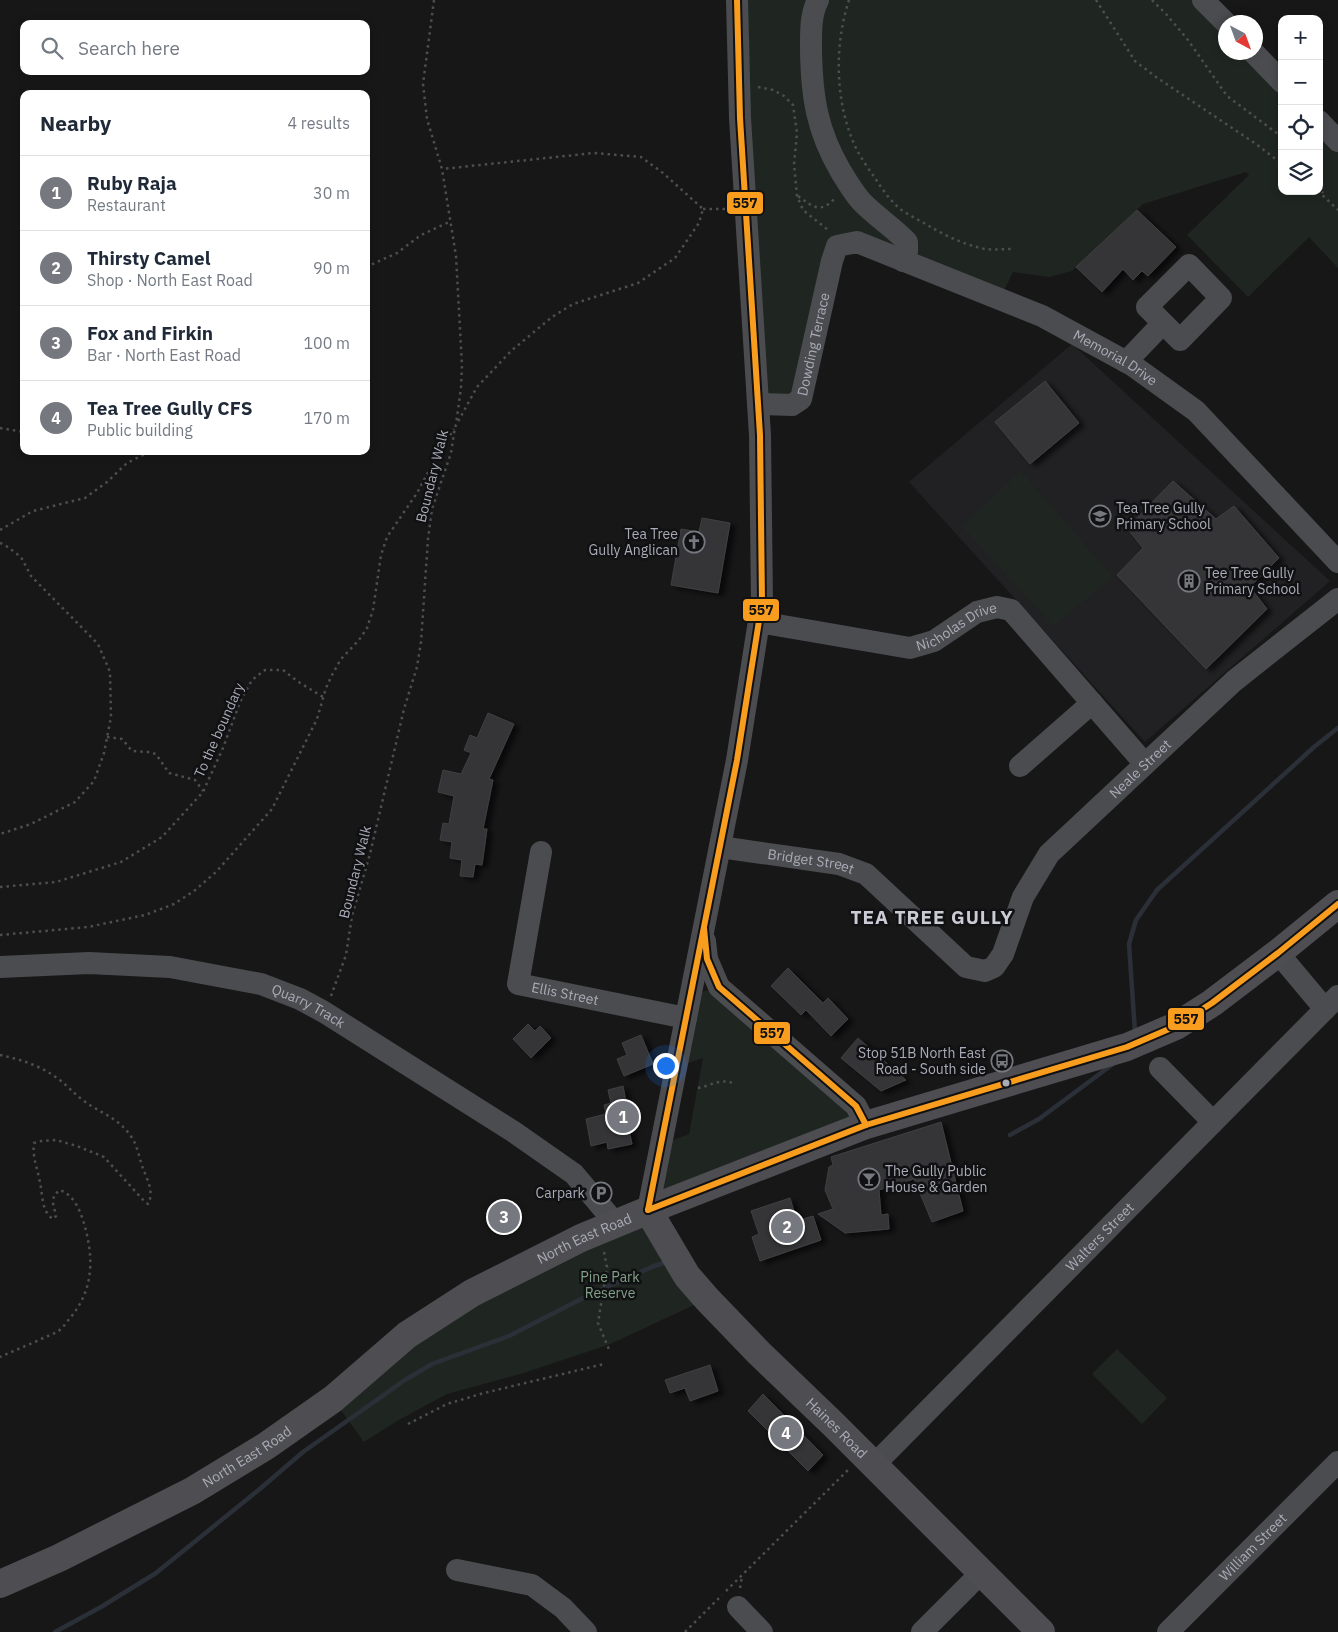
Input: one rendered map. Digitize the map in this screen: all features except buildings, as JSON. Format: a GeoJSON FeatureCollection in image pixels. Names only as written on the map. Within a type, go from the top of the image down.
{"type":"FeatureCollection","features":[{"type":"Feature","properties":{"kind":"main road","name":"North East Road"},"geometry":{"type":"LineString","coordinates":[[0,1584],[60,1558],[192,1491],[266,1446],[333,1399],[407,1336],[472,1293],[581,1238],[866,1125],[1127,1047],[1176,1026],[1212,1003],[1338,904]]}},
{"type":"Feature","properties":{"kind":"main road","name":"Haines Road"},"geometry":{"type":"LineString","coordinates":[[648,1210],[687,1276],[707,1299],[759,1353],[1041,1632]]}},
{"type":"Feature","properties":{"kind":"street"},"geometry":{"type":"LineString","coordinates":[[648,1210],[737,760],[762,602],[760,435],[740,118],[737,0]]}},
{"type":"Feature","properties":{"kind":"street"},"geometry":{"type":"LineString","coordinates":[[818,0],[815,6],[810,35],[816,108],[821,129],[847,182],[860,201],[907,242],[907,251],[903,261]]}},
{"type":"Feature","properties":{"kind":"street"},"geometry":{"type":"LineString","coordinates":[[1203,0],[1218,15]]}},
{"type":"Feature","properties":{"kind":"street"},"geometry":{"type":"LineString","coordinates":[[1261,60],[1278,78]]}},
{"type":"Feature","properties":{"kind":"street"},"geometry":{"type":"LineString","coordinates":[[1323,125],[1338,141]]}},
{"type":"Feature","properties":{"kind":"street","name":"Memorial Drive"},"geometry":{"type":"LineString","coordinates":[[833,238],[857,242],[1042,316],[1126,362],[1196,411],[1338,562]]}},
{"type":"Feature","properties":{"kind":"street","name":"Dowding Terrace"},"geometry":{"type":"LineString","coordinates":[[758,404],[792,405],[801,399],[832,261],[833,238]]}},
{"type":"Feature","properties":{"kind":"street"},"geometry":{"type":"LineString","coordinates":[[1126,362],[1163,323]]}},
{"type":"Feature","properties":{"kind":"street","name":"Neale Street"},"geometry":{"type":"LineString","coordinates":[[985,971],[994,967],[1003,954],[1023,897],[1049,854],[1234,681],[1338,599]]}},
{"type":"Feature","properties":{"kind":"street","name":"Nicholas Drive"},"geometry":{"type":"LineString","coordinates":[[759,622],[910,648],[934,641],[977,612],[997,607],[1011,610],[1145,764]]}},
{"type":"Feature","properties":{"kind":"street"},"geometry":{"type":"LineString","coordinates":[[1020,766],[1092,703]]}},
{"type":"Feature","properties":{"kind":"street","name":"Bridget Street"},"geometry":{"type":"LineString","coordinates":[[720,847],[840,864],[866,874],[966,967],[985,971]]}},
{"type":"Feature","properties":{"kind":"street","name":"Ellis Street"},"geometry":{"type":"LineString","coordinates":[[541,852],[518,984],[686,1018]]}},
{"type":"Feature","properties":{"kind":"street"},"geometry":{"type":"LineString","coordinates":[[704,928],[707,959],[719,987],[856,1106],[866,1125]]}},
{"type":"Feature","properties":{"kind":"street","name":"Walters Street"},"geometry":{"type":"LineString","coordinates":[[869,1460],[1213,1122],[1332,1002],[1278,953]]}},
{"type":"Feature","properties":{"kind":"street","name":"Quarry Track"},"geometry":{"type":"LineString","coordinates":[[0,967],[89,963],[170,967],[261,984],[300,999],[324,1012],[514,1132],[574,1174],[608,1227]]}},
{"type":"Feature","properties":{"kind":"street"},"geometry":{"type":"LineString","coordinates":[[691,995],[703,988],[719,987]]}},
{"type":"Feature","properties":{"kind":"street"},"geometry":{"type":"LineString","coordinates":[[1160,1068],[1213,1122]]}},
{"type":"Feature","properties":{"kind":"street","name":"William Street"},"geometry":{"type":"LineString","coordinates":[[1168,1632],[1338,1462]]}},
{"type":"Feature","properties":{"kind":"street"},"geometry":{"type":"LineString","coordinates":[[457,1570],[532,1585],[563,1608],[586,1632]]}},
{"type":"Feature","properties":{"kind":"street"},"geometry":{"type":"LineString","coordinates":[[922,1632],[982,1572]]}},
{"type":"Feature","properties":{"kind":"street"},"geometry":{"type":"LineString","coordinates":[[738,1607],[762,1632]]}},
{"type":"Feature","properties":{"kind":"path"},"geometry":{"type":"LineString","coordinates":[[0,935],[88,927],[145,915],[174,904],[194,891],[216,872],[272,809],[317,719],[332,675],[341,659],[359,640],[367,628],[373,610],[381,555],[387,537],[417,493],[455,426],[461,388],[462,366],[456,256],[442,169],[427,119],[423,84],[434,0]]}},
{"type":"Feature","properties":{"kind":"path"},"geometry":{"type":"LineString","coordinates":[[849,0],[843,19],[838,74],[848,129],[872,174],[884,192],[900,208],[943,234],[963,243],[986,249],[1012,249]]}},
{"type":"Feature","properties":{"kind":"path"},"geometry":{"type":"LineString","coordinates":[[1096,0],[1135,61],[1278,161]]}},
{"type":"Feature","properties":{"kind":"path"},"geometry":{"type":"LineString","coordinates":[[1152,0],[1188,40],[1227,96],[1278,134]]}},
{"type":"Feature","properties":{"kind":"path"},"geometry":{"type":"LineString","coordinates":[[739,82],[773,90],[784,96],[793,105],[797,133],[794,164],[797,196],[803,210],[833,238]]}},
{"type":"Feature","properties":{"kind":"path"},"geometry":{"type":"LineString","coordinates":[[442,169],[594,153],[641,157],[663,172],[703,210],[746,208]]}},
{"type":"Feature","properties":{"kind":"path"},"geometry":{"type":"LineString","coordinates":[[1323,193],[1338,210]]}},
{"type":"Feature","properties":{"kind":"path","name":"Boundary Walk"},"geometry":{"type":"LineString","coordinates":[[324,1012],[346,955],[352,916],[370,854],[404,710],[417,667],[421,642],[428,539],[432,509],[451,453],[455,426],[477,387],[511,351],[552,317],[573,304],[638,283],[674,258],[699,223],[703,210]]}},
{"type":"Feature","properties":{"kind":"path"},"geometry":{"type":"LineString","coordinates":[[370,265],[397,253],[421,235],[450,222]]}},
{"type":"Feature","properties":{"kind":"path"},"geometry":{"type":"LineString","coordinates":[[0,428],[20,431]]}},
{"type":"Feature","properties":{"kind":"path"},"geometry":{"type":"LineString","coordinates":[[0,530],[33,511],[85,498],[107,482],[127,463],[143,455]]}},
{"type":"Feature","properties":{"kind":"path"},"geometry":{"type":"LineString","coordinates":[[0,543],[5,544],[21,557],[31,576],[98,644],[110,672],[111,717],[104,753],[94,781],[75,802],[31,824],[0,834]]}},
{"type":"Feature","properties":{"kind":"path","name":"To the boundary"},"geometry":{"type":"LineString","coordinates":[[0,887],[56,882],[121,862],[162,837],[203,792],[223,748],[240,702],[252,680],[265,670],[283,670],[297,681],[324,696]]}},
{"type":"Feature","properties":{"kind":"path"},"geometry":{"type":"LineString","coordinates":[[107,737],[122,739],[132,750],[156,754],[169,773],[195,780],[203,792]]}},
{"type":"Feature","properties":{"kind":"path"},"geometry":{"type":"LineString","coordinates":[[0,1055],[32,1064],[56,1077],[84,1101],[113,1118],[130,1136],[150,1187],[150,1200],[148,1204],[104,1157],[56,1140],[34,1143],[33,1153],[43,1204],[53,1219],[56,1216],[53,1203],[54,1195],[60,1190],[67,1193],[75,1202],[87,1234],[90,1272],[86,1292],[76,1311],[57,1332],[0,1357]]}},
{"type":"Feature","properties":{"kind":"path"},"geometry":{"type":"LineString","coordinates":[[698,1088],[725,1080],[734,1084]]}},
{"type":"Feature","properties":{"kind":"path"},"geometry":{"type":"LineString","coordinates":[[608,1227],[607,1267],[598,1323],[610,1352]]}},
{"type":"Feature","properties":{"kind":"path"},"geometry":{"type":"LineString","coordinates":[[408,1424],[447,1404],[465,1398],[604,1364]]}},
{"type":"Feature","properties":{"kind":"path"},"geometry":{"type":"LineString","coordinates":[[685,1632],[869,1460]]}},
{"type":"Feature","properties":{"kind":"shaded area","name":"Tea Tree Gully Primary School"},"geometry":{"type":"Polygon","coordinates":[[[1072,344],[1330,581],[1145,742],[909,482],[1072,344]]]}},
{"type":"Feature","properties":{"kind":"green space"},"geometry":{"type":"Polygon","coordinates":[[[740,0],[1203,0],[1218,16],[1218,60],[1260,60],[1278,78],[1278,195],[1323,195],[1323,125],[1338,141],[1338,268],[1309,237],[1248,297],[1187,235],[1249,175],[1246,172],[1143,204],[1072,271],[1049,277],[1013,272],[1000,299],[837,246],[801,399],[758,404],[740,0]]]}},
{"type":"Feature","properties":{"kind":"green space"},"geometry":{"type":"Polygon","coordinates":[[[1021,471],[1113,577],[1053,626],[962,526],[1021,471]]]}},
{"type":"Feature","properties":{"kind":"green space"},"geometry":{"type":"Polygon","coordinates":[[[719,987],[866,1125],[648,1210],[661,1145],[689,1134],[703,1058],[676,1067],[691,995],[719,987]]]}},
{"type":"Feature","properties":{"kind":"green space","name":"Pine Park Reserve"},"geometry":{"type":"Polygon","coordinates":[[[648,1210],[707,1299],[608,1345],[524,1373],[447,1394],[397,1421],[364,1442],[333,1399],[407,1335],[648,1210]]]}},
{"type":"Feature","properties":{"kind":"green space"},"geometry":{"type":"Polygon","coordinates":[[[1117,1349],[1167,1398],[1142,1424],[1092,1374],[1117,1349]]]}},
{"type":"Feature","properties":{"kind":"waterway"},"geometry":{"type":"LineString","coordinates":[[1135,1032],[1129,944],[1136,920],[1157,890],[1314,747],[1338,728]]}},
{"type":"Feature","properties":{"kind":"waterway"},"geometry":{"type":"LineString","coordinates":[[1010,1135],[1039,1119],[1113,1064]]}},
{"type":"Feature","properties":{"kind":"waterway"},"geometry":{"type":"LineString","coordinates":[[55,1632],[101,1607],[156,1573],[303,1452],[405,1380],[432,1364],[509,1336],[589,1295],[664,1263]]}},
{"type":"Feature","properties":{"kind":"transit line","name":"557"},"geometry":{"type":"LineString","coordinates":[[648,1210],[737,760],[762,602],[760,435],[740,118],[737,0]]}},
{"type":"Feature","properties":{"kind":"transit line","name":"557"},"geometry":{"type":"LineString","coordinates":[[648,1210],[866,1125],[1127,1047],[1176,1026],[1212,1003],[1338,904]]}},
{"type":"Feature","properties":{"kind":"transit line","name":"557"},"geometry":{"type":"LineString","coordinates":[[704,928],[707,959],[719,987],[856,1106],[866,1125]]}},
{"type":"Feature","properties":{"kind":"place","name":"Tea Tree Gully Primary School"},"geometry":{"type":"Point","coordinates":[1100,516]}},
{"type":"Feature","properties":{"kind":"place","name":"Tea Tree Gully Anglican"},"geometry":{"type":"Point","coordinates":[694,542]}},
{"type":"Feature","properties":{"kind":"place","name":"Tee Tree Gully Primary School"},"geometry":{"type":"Point","coordinates":[1189,581]}},
{"type":"Feature","properties":{"kind":"place","name":"Stop 51B North East Road - South side"},"geometry":{"type":"Point","coordinates":[1002,1061]}},
{"type":"Feature","properties":{"kind":"place","name":"Ruby Raja"},"geometry":{"type":"Point","coordinates":[623,1117]}},
{"type":"Feature","properties":{"kind":"place","name":"The Gully Public House & Garden"},"geometry":{"type":"Point","coordinates":[869,1179]}},
{"type":"Feature","properties":{"kind":"place","name":"Carpark"},"geometry":{"type":"Point","coordinates":[601,1193]}},
{"type":"Feature","properties":{"kind":"place","name":"Fox and Firkin"},"geometry":{"type":"Point","coordinates":[504,1217]}},
{"type":"Feature","properties":{"kind":"place","name":"Thirsty Camel"},"geometry":{"type":"Point","coordinates":[787,1227]}},
{"type":"Feature","properties":{"kind":"place","name":"Tea Tree Gully CFS"},"geometry":{"type":"Point","coordinates":[786,1433]}},
{"type":"Feature","properties":{"kind":"district","name":"TEA TREE GULLY"},"geometry":{"type":"Point","coordinates":[932,917]}}]}
